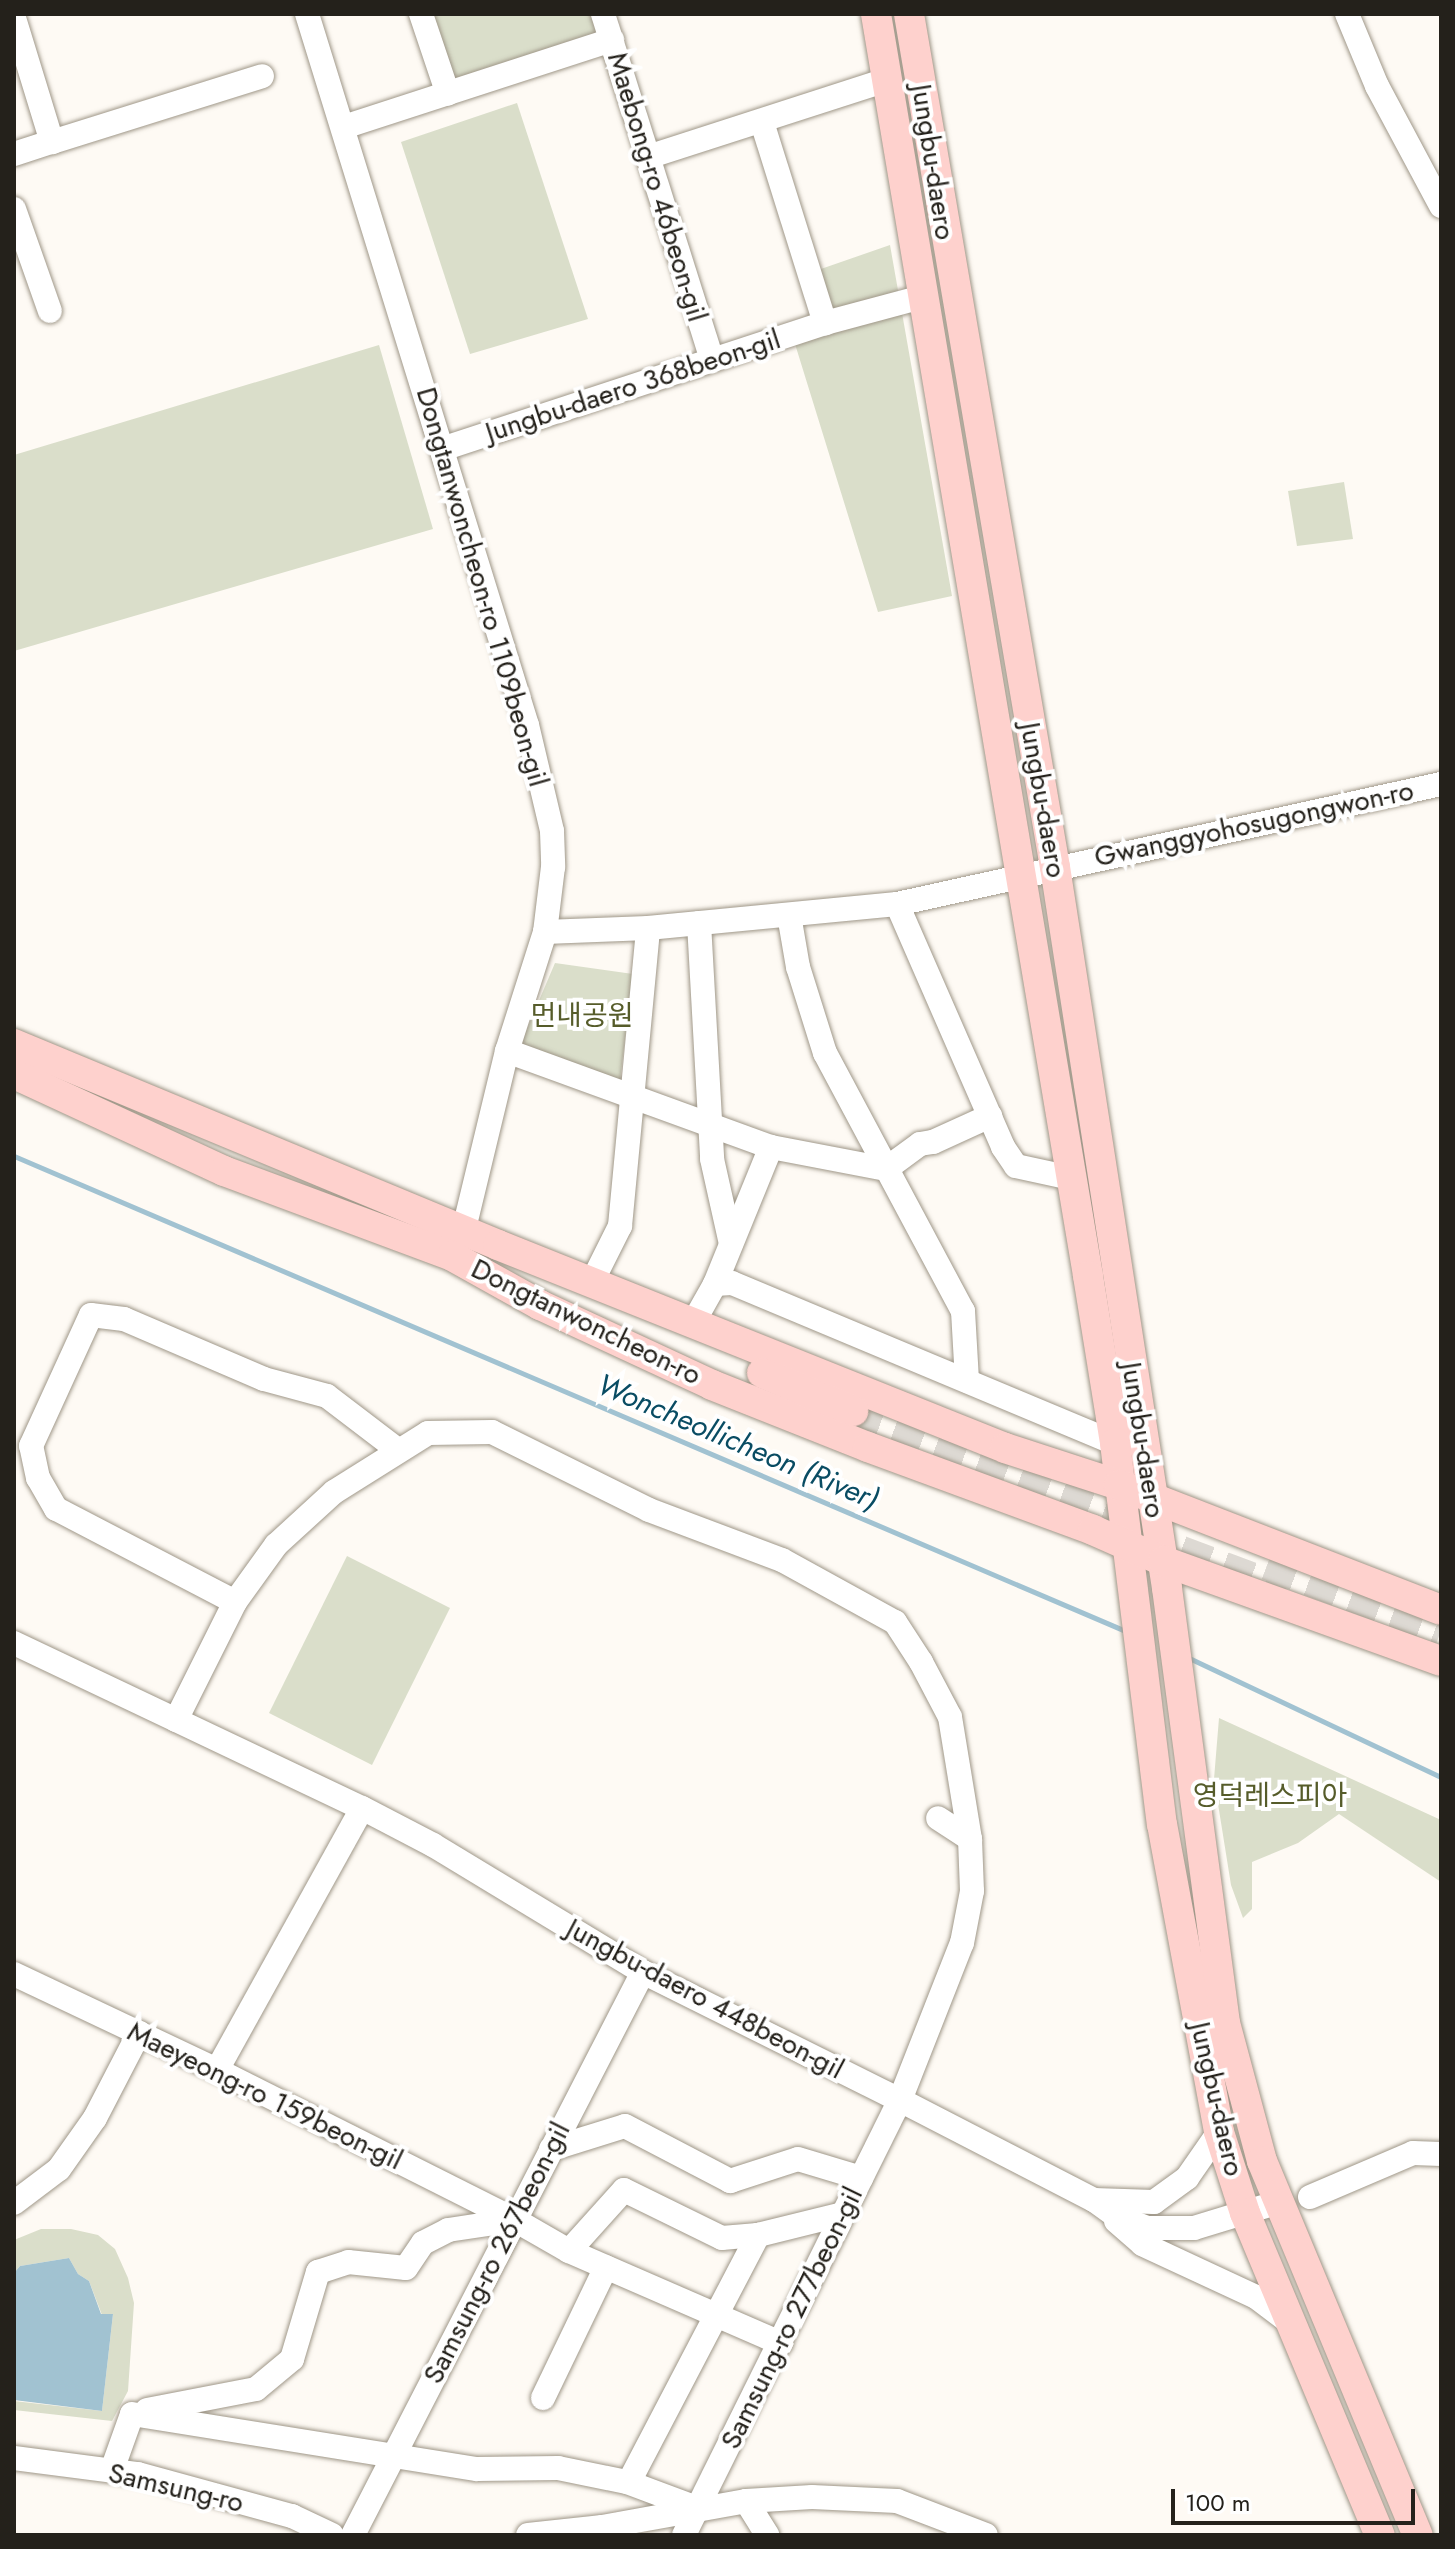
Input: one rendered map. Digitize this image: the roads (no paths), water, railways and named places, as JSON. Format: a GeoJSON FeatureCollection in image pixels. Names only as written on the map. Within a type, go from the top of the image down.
{"type":"FeatureCollection","features":[{"type":"Feature","properties":{"kind":"main road","name":"Jungbu-daero"},"geometry":{"type":"LineString","coordinates":[[876,14],[1115,1443],[1162,1824],[1219,2132],[1245,2213],[1380,2535]]}},
{"type":"Feature","properties":{"kind":"main road","name":"Jungbu-daero"},"geometry":{"type":"LineString","coordinates":[[909,14],[1055,867],[1165,1574],[1180,1705],[1225,2023],[1273,2188],[1350,2372],[1412,2533]]}},
{"type":"Feature","properties":{"kind":"main road","name":"Dongtanwoncheon-ro"},"geometry":{"type":"LineString","coordinates":[[14,1044],[458,1242],[540,1305],[712,1385],[1165,1574],[1441,1661]]}},
{"type":"Feature","properties":{"kind":"main road","name":"Dongtanwoncheon-ro"},"geometry":{"type":"LineString","coordinates":[[14,1074],[224,1171],[592,1282],[1005,1448],[1119,1485],[1441,1610]]}},
{"type":"Feature","properties":{"kind":"main road"},"geometry":{"type":"LineString","coordinates":[[458,1242],[851,1419]]}},
{"type":"Feature","properties":{"kind":"main road"},"geometry":{"type":"LineString","coordinates":[[1274,2285],[1289,2280],[1298,2285],[1336,2368],[1350,2372]]}},
{"type":"Feature","properties":{"kind":"street","name":"Dongtanwoncheon-ro 1109beon-gil"},"geometry":{"type":"LineString","coordinates":[[307,14],[527,725],[552,831],[553,867],[545,932],[507,1051],[458,1242]]}},
{"type":"Feature","properties":{"kind":"street"},"geometry":{"type":"LineString","coordinates":[[421,14],[448,94]]}},
{"type":"Feature","properties":{"kind":"street","name":"Maebong-ro 46beon-gil"},"geometry":{"type":"LineString","coordinates":[[603,14],[712,360]]}},
{"type":"Feature","properties":{"kind":"street"},"geometry":{"type":"LineString","coordinates":[[1347,14],[1377,86],[1441,206]]}},
{"type":"Feature","properties":{"kind":"street"},"geometry":{"type":"LineString","coordinates":[[14,18],[52,142]]}},
{"type":"Feature","properties":{"kind":"street"},"geometry":{"type":"LineString","coordinates":[[344,127],[612,40]]}},
{"type":"Feature","properties":{"kind":"street"},"geometry":{"type":"LineString","coordinates":[[14,154],[262,76]]}},
{"type":"Feature","properties":{"kind":"street","name":"Jungbu-daero"},"geometry":{"type":"LineString","coordinates":[[648,157],[886,80]]}},
{"type":"Feature","properties":{"kind":"street"},"geometry":{"type":"LineString","coordinates":[[762,122],[825,323]]}},
{"type":"Feature","properties":{"kind":"street"},"geometry":{"type":"LineString","coordinates":[[14,209],[50,311]]}},
{"type":"Feature","properties":{"kind":"street","name":"Jungbu-daero 368beon-gil"},"geometry":{"type":"LineString","coordinates":[[442,449],[825,323],[922,297]]}},
{"type":"Feature","properties":{"kind":"street","name":"Gwanggyohosugongwon-ro"},"geometry":{"type":"LineString","coordinates":[[545,932],[648,928],[897,904],[1441,784]]}},
{"type":"Feature","properties":{"kind":"street"},"geometry":{"type":"LineString","coordinates":[[897,904],[990,1116],[1016,1166],[1071,1178]]}},
{"type":"Feature","properties":{"kind":"street"},"geometry":{"type":"LineString","coordinates":[[789,915],[798,967],[825,1053],[963,1311],[967,1381]]}},
{"type":"Feature","properties":{"kind":"street"},"geometry":{"type":"LineString","coordinates":[[699,923],[712,1159],[731,1244]]}},
{"type":"Feature","properties":{"kind":"street"},"geometry":{"type":"LineString","coordinates":[[592,1282],[620,1226],[648,928]]}},
{"type":"Feature","properties":{"kind":"street"},"geometry":{"type":"LineString","coordinates":[[507,1051],[771,1147],[886,1169],[920,1144],[933,1142],[990,1116]]}},
{"type":"Feature","properties":{"kind":"street"},"geometry":{"type":"LineString","coordinates":[[693,1323],[715,1284],[771,1147]]}},
{"type":"Feature","properties":{"kind":"street"},"geometry":{"type":"LineString","coordinates":[[715,1284],[732,1283],[1115,1443]]}},
{"type":"Feature","properties":{"kind":"street"},"geometry":{"type":"LineString","coordinates":[[235,1602],[56,1509],[38,1478],[31,1446],[91,1315],[124,1319],[264,1379],[327,1396],[398,1450]]}},
{"type":"Feature","properties":{"kind":"street","name":"Samsung-ro 277beon-gil"},"geometry":{"type":"LineString","coordinates":[[176,1720],[235,1602],[288,1534],[334,1492],[398,1450],[428,1433],[453,1430],[492,1432],[649,1510],[782,1560],[895,1622],[921,1662],[950,1717],[970,1839],[972,1891],[962,1943],[900,2100],[684,2535]]}},
{"type":"Feature","properties":{"kind":"street","name":"Jungbu-daero 448beon-gil"},"geometry":{"type":"LineString","coordinates":[[14,1643],[362,1808],[433,1845],[643,1972],[1094,2200],[1116,2216],[1148,2228],[1194,2228],[1245,2213],[1273,2188]]}},
{"type":"Feature","properties":{"kind":"street"},"geometry":{"type":"LineString","coordinates":[[217,2070],[362,1808]]}},
{"type":"Feature","properties":{"kind":"street"},"geometry":{"type":"LineString","coordinates":[[938,1818],[970,1839]]}},
{"type":"Feature","properties":{"kind":"street","name":"Samsung-ro 267beon-gil"},"geometry":{"type":"LineString","coordinates":[[353,2535],[643,1972]]}},
{"type":"Feature","properties":{"kind":"street","name":"Maeyeong-ro 159beon-gil"},"geometry":{"type":"LineString","coordinates":[[14,1974],[217,2070],[515,2220],[569,2251],[781,2343]]}},
{"type":"Feature","properties":{"kind":"street"},"geometry":{"type":"LineString","coordinates":[[14,2203],[59,2169],[95,2118],[139,2033]]}},
{"type":"Feature","properties":{"kind":"street"},"geometry":{"type":"LineString","coordinates":[[551,2149],[625,2126],[730,2181],[798,2159],[861,2178]]}},
{"type":"Feature","properties":{"kind":"street"},"geometry":{"type":"LineString","coordinates":[[1094,2200],[1154,2202],[1187,2178],[1219,2132]]}},
{"type":"Feature","properties":{"kind":"street"},"geometry":{"type":"LineString","coordinates":[[1293,2235],[1298,2215],[1310,2197],[1413,2153],[1441,2154]]}},
{"type":"Feature","properties":{"kind":"street"},"geometry":{"type":"LineString","coordinates":[[1273,2188],[1310,2197]]}},
{"type":"Feature","properties":{"kind":"street"},"geometry":{"type":"LineString","coordinates":[[569,2251],[624,2190],[722,2238],[758,2235],[843,2214]]}},
{"type":"Feature","properties":{"kind":"street"},"geometry":{"type":"LineString","coordinates":[[1094,2200],[1142,2244],[1256,2297],[1289,2322]]}},
{"type":"Feature","properties":{"kind":"street"},"geometry":{"type":"LineString","coordinates":[[132,2414],[256,2389],[292,2359],[318,2272],[348,2262],[406,2268],[423,2243],[448,2230],[515,2220]]}},
{"type":"Feature","properties":{"kind":"street"},"geometry":{"type":"LineString","coordinates":[[629,2482],[758,2235]]}},
{"type":"Feature","properties":{"kind":"street"},"geometry":{"type":"LineString","coordinates":[[543,2398],[606,2267]]}},
{"type":"Feature","properties":{"kind":"street"},"geometry":{"type":"LineString","coordinates":[[132,2414],[477,2469],[558,2468],[629,2482],[697,2508]]}},
{"type":"Feature","properties":{"kind":"street"},"geometry":{"type":"LineString","coordinates":[[112,2470],[132,2414]]}},
{"type":"Feature","properties":{"kind":"street","name":"Samsung-ro"},"geometry":{"type":"LineString","coordinates":[[14,2458],[112,2470],[292,2516],[332,2535]]}},
{"type":"Feature","properties":{"kind":"street"},"geometry":{"type":"LineString","coordinates":[[528,2535],[602,2527],[746,2501],[812,2497],[897,2501],[986,2535]]}},
{"type":"Feature","properties":{"kind":"street"},"geometry":{"type":"LineString","coordinates":[[746,2501],[767,2535]]}},
{"type":"Feature","properties":{"kind":"water"},"geometry":{"type":"Polygon","coordinates":[[[69,2258],[78,2274],[89,2281],[101,2314],[113,2314],[102,2411],[14,2400],[14,2273],[20,2266],[69,2258]]]}},
{"type":"Feature","properties":{"kind":"waterway","name":"Woncheollicheon (River)"},"geometry":{"type":"LineString","coordinates":[[14,1156],[1128,1632]]}},
{"type":"Feature","properties":{"kind":"waterway","name":"Woncheollicheon (River)"},"geometry":{"type":"LineString","coordinates":[[1189,1658],[1441,1777]]}},
{"type":"Feature","properties":{"kind":"tunnel"},"geometry":{"type":"LineString","coordinates":[[853,1411],[1147,1520]]}},
{"type":"Feature","properties":{"kind":"tunnel"},"geometry":{"type":"LineString","coordinates":[[1139,1535],[1286,1590]]}},
{"type":"Feature","properties":{"kind":"tunnel"},"geometry":{"type":"LineString","coordinates":[[1267,1565],[1441,1630]]}},
{"type":"Feature","properties":{"kind":"park label","name":"먼내공원"},"geometry":{"type":"Point","coordinates":[582,1016]}},
{"type":"Feature","properties":{"kind":"park label","name":"영덕레스피아"},"geometry":{"type":"Point","coordinates":[1270,1796]}}]}
